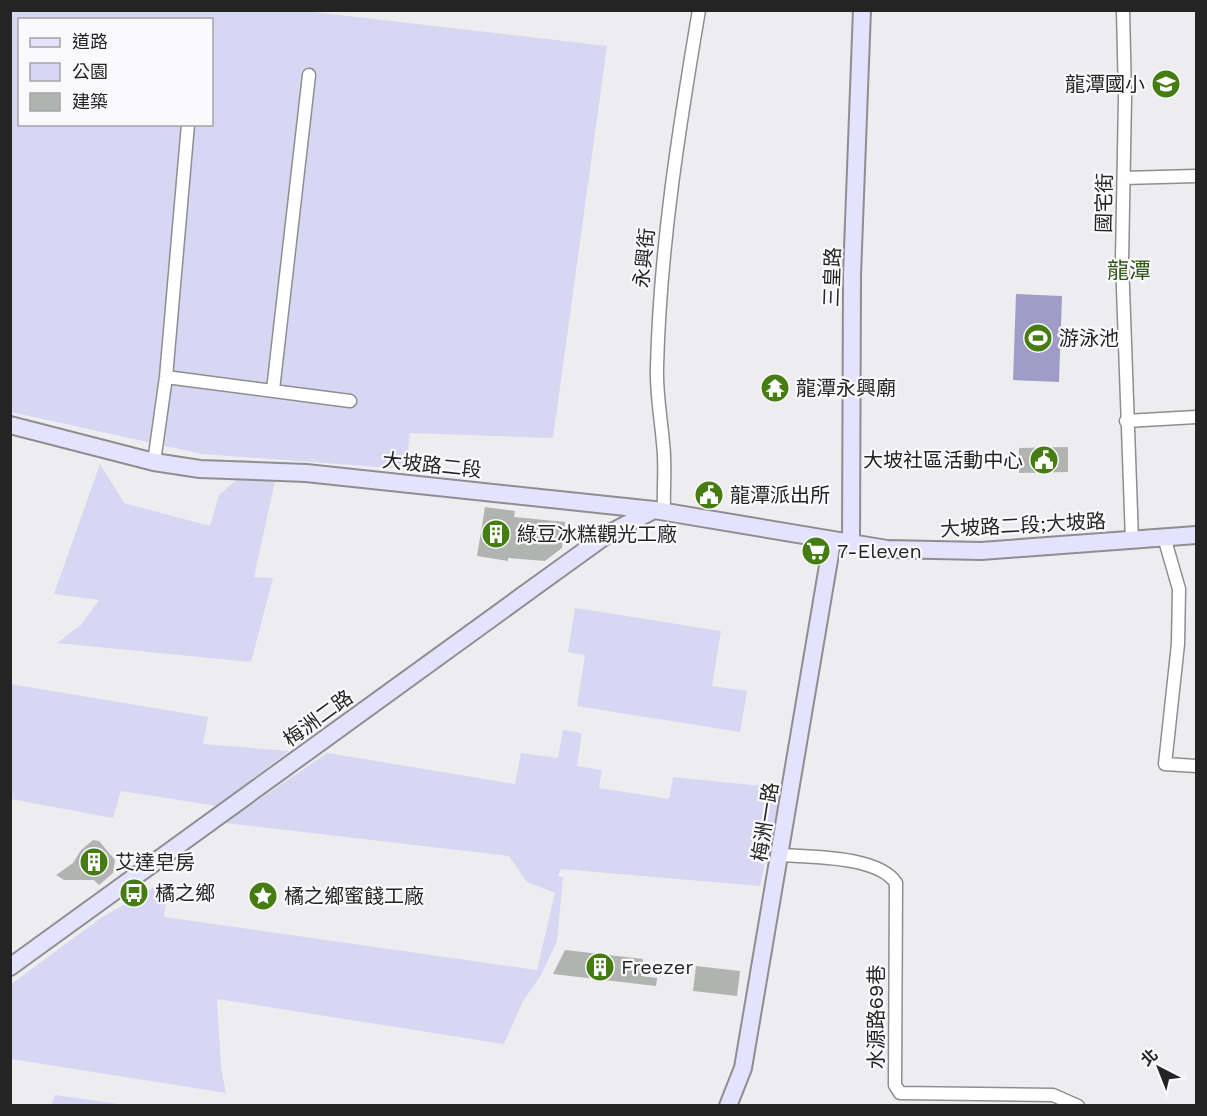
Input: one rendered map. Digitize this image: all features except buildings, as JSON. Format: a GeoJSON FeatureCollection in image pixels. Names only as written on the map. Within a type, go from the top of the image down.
{"type":"FeatureCollection","features":[{"type":"Feature","properties":{"kind":"street","name":"永興街"},"geometry":{"type":"LineString","coordinates":[[659,511],[664,445],[657,369],[659,306],[664,245],[685,89],[699,10]]}},
{"type":"Feature","properties":{"kind":"street","name":"三皇路"},"geometry":{"type":"LineString","coordinates":[[851,545],[852,275],[862,10]]}},
{"type":"Feature","properties":{"kind":"street","name":"國宅街"},"geometry":{"type":"LineString","coordinates":[[1123,10],[1122,260],[1132,540]]}},
{"type":"Feature","properties":{"kind":"street"},"geometry":{"type":"LineString","coordinates":[[273,390],[309,75]]}},
{"type":"Feature","properties":{"kind":"street"},"geometry":{"type":"LineString","coordinates":[[154,462],[166,376],[188,126]]}},
{"type":"Feature","properties":{"kind":"street"},"geometry":{"type":"LineString","coordinates":[[1124,178],[1197,176]]}},
{"type":"Feature","properties":{"kind":"street"},"geometry":{"type":"LineString","coordinates":[[166,376],[350,401]]}},
{"type":"Feature","properties":{"kind":"street"},"geometry":{"type":"LineString","coordinates":[[1126,421],[1197,417]]}},
{"type":"Feature","properties":{"kind":"street","name":"大坡路二段"},"geometry":{"type":"LineString","coordinates":[[10,424],[154,462],[200,469],[306,473],[659,511],[851,545]]}},
{"type":"Feature","properties":{"kind":"street","name":"梅洲二路"},"geometry":{"type":"LineString","coordinates":[[10,967],[608,534],[659,511]]}},
{"type":"Feature","properties":{"kind":"street","name":"大坡路二段;大坡路"},"geometry":{"type":"LineString","coordinates":[[851,545],[918,551],[981,551],[1197,535]]}},
{"type":"Feature","properties":{"kind":"street"},"geometry":{"type":"LineString","coordinates":[[1164,537],[1179,589],[1178,644],[1165,764],[1197,766]]}},
{"type":"Feature","properties":{"kind":"street","name":"梅洲一路"},"geometry":{"type":"LineString","coordinates":[[728,1106],[743,1068],[781,855],[832,542]]}},
{"type":"Feature","properties":{"kind":"street","name":"水源路69巷"},"geometry":{"type":"LineString","coordinates":[[781,855],[824,858],[879,868],[890,873],[896,883],[895,1085],[900,1093],[1053,1095],[1078,1106]]}},
{"type":"Feature","properties":{"kind":"green space"},"geometry":{"type":"Polygon","coordinates":[[[11,11],[305,11],[607,46],[553,438],[410,433],[406,469],[202,454],[11,412],[11,11]]]}},
{"type":"Feature","properties":{"kind":"green space"},"geometry":{"type":"Polygon","coordinates":[[[100,464],[124,503],[210,526],[219,495],[240,477],[275,481],[254,577],[273,578],[251,662],[57,643],[81,625],[99,600],[54,594],[100,464]]]}},
{"type":"Feature","properties":{"kind":"green space"},"geometry":{"type":"Polygon","coordinates":[[[575,608],[721,631],[712,686],[747,691],[740,732],[577,706],[585,655],[568,652],[575,608]]]}},
{"type":"Feature","properties":{"kind":"green space"},"geometry":{"type":"Polygon","coordinates":[[[10,684],[208,717],[203,744],[289,751],[217,806],[121,791],[113,818],[11,799],[10,684]]]}},
{"type":"Feature","properties":{"kind":"green space"},"geometry":{"type":"Polygon","coordinates":[[[563,730],[582,733],[577,766],[602,770],[599,788],[669,799],[673,777],[782,788],[760,886],[561,869],[558,876],[563,877],[557,941],[541,975],[523,1001],[504,1044],[217,999],[221,1068],[226,1093],[11,1059],[10,985],[101,918],[154,887],[167,894],[164,917],[537,970],[555,893],[527,882],[509,856],[225,823],[327,753],[515,784],[521,753],[558,758],[563,730]]]}},
{"type":"Feature","properties":{"kind":"green space"},"geometry":{"type":"Polygon","coordinates":[[[55,1095],[125,1105],[51,1105],[55,1095]]]}},
{"type":"Feature","properties":{"kind":"shaded area","name":"游泳池"},"geometry":{"type":"Polygon","coordinates":[[[1016,294],[1062,296],[1059,382],[1013,380],[1016,294]]]}},
{"type":"Feature","properties":{"kind":"place","name":"龍潭國小"},"geometry":{"type":"Point","coordinates":[1166,84]}},
{"type":"Feature","properties":{"kind":"place","name":"游泳池"},"geometry":{"type":"Point","coordinates":[1038,338]}},
{"type":"Feature","properties":{"kind":"place","name":"龍潭永興廟"},"geometry":{"type":"Point","coordinates":[775,388]}},
{"type":"Feature","properties":{"kind":"place","name":"大坡社區活動中心"},"geometry":{"type":"Point","coordinates":[1044,460]}},
{"type":"Feature","properties":{"kind":"place","name":"龍潭派出所"},"geometry":{"type":"Point","coordinates":[709,495]}},
{"type":"Feature","properties":{"kind":"place","name":"綠豆冰糕觀光工廠"},"geometry":{"type":"Point","coordinates":[496,534]}},
{"type":"Feature","properties":{"kind":"place","name":"7-Eleven"},"geometry":{"type":"Point","coordinates":[816,551]}},
{"type":"Feature","properties":{"kind":"place","name":"艾達皂房"},"geometry":{"type":"Point","coordinates":[94,862]}},
{"type":"Feature","properties":{"kind":"place","name":"橘之鄉"},"geometry":{"type":"Point","coordinates":[134,893]}},
{"type":"Feature","properties":{"kind":"place","name":"橘之鄉蜜餞工廠"},"geometry":{"type":"Point","coordinates":[263,896]}},
{"type":"Feature","properties":{"kind":"place","name":"Freezer"},"geometry":{"type":"Point","coordinates":[600,967]}},
{"type":"Feature","properties":{"kind":"district","name":"龍潭"},"geometry":{"type":"Point","coordinates":[1129,270]}}]}
